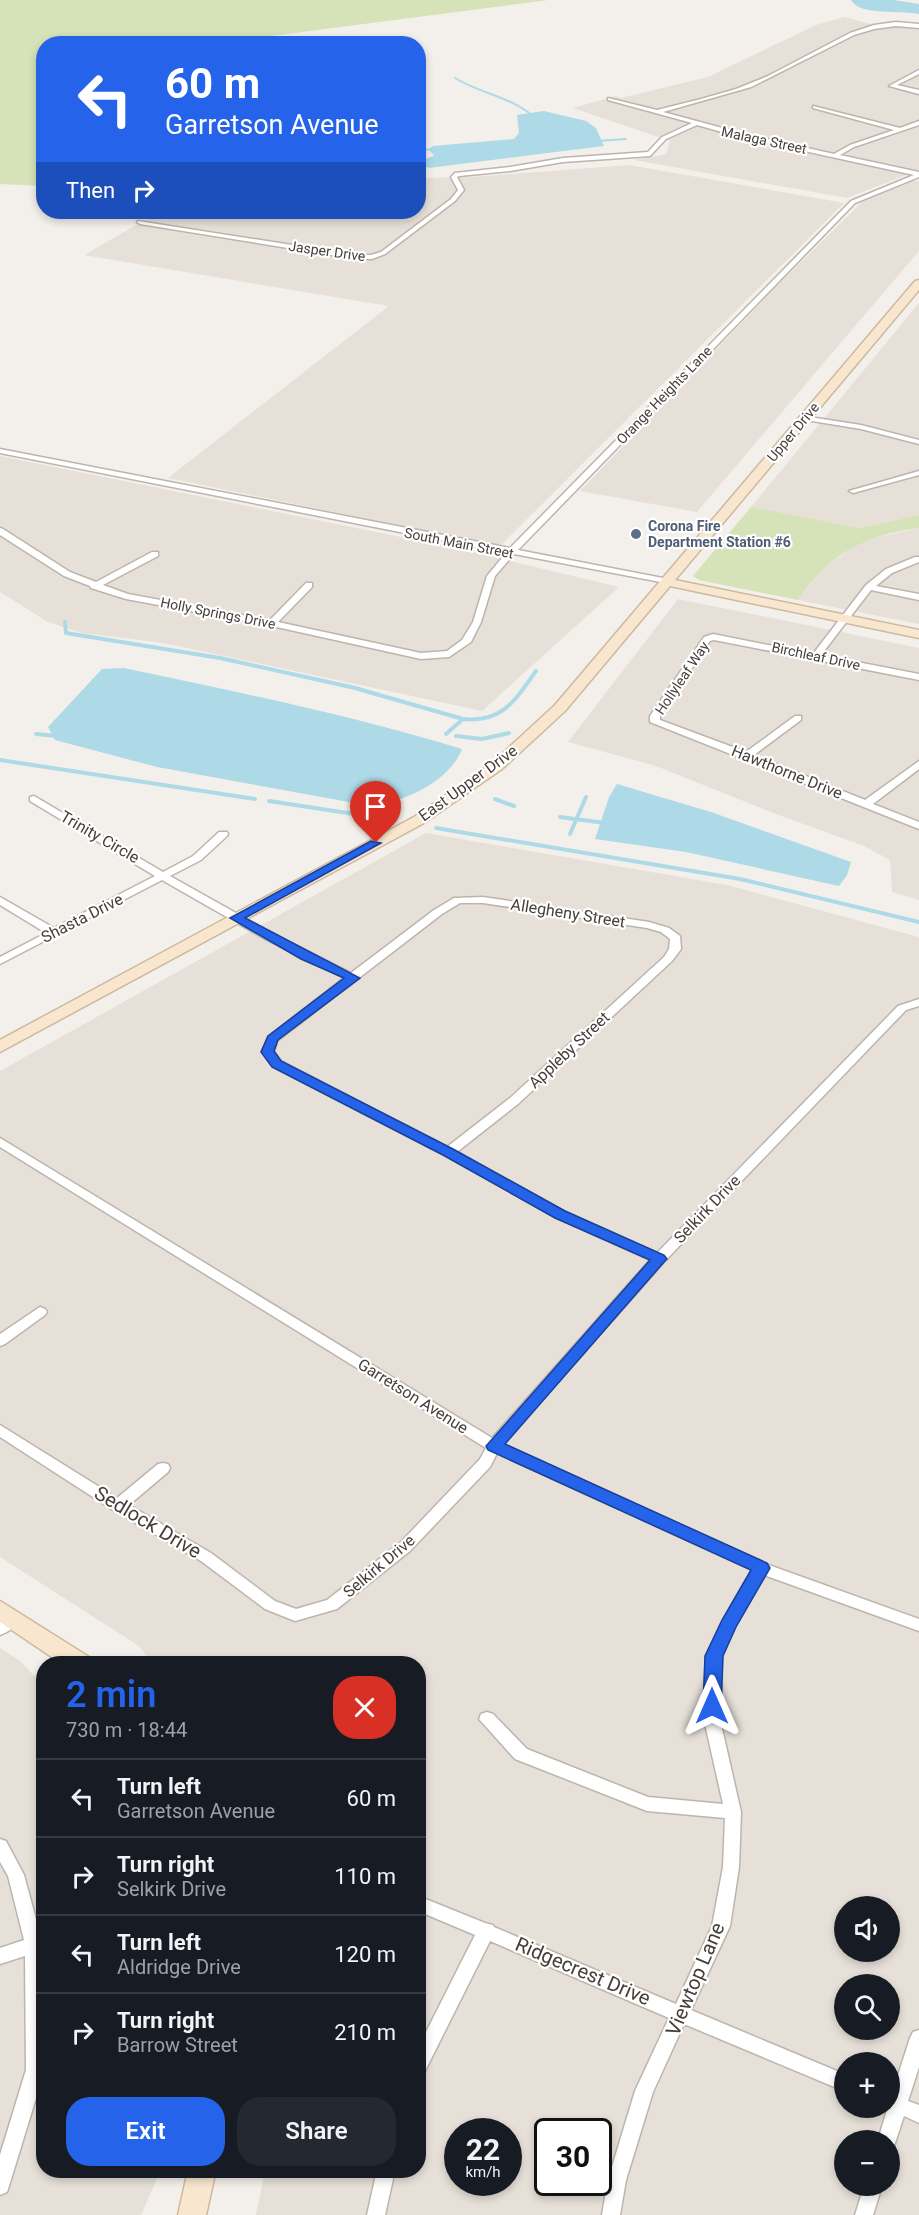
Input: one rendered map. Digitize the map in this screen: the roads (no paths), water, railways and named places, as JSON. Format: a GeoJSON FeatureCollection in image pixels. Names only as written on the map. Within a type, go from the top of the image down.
{"type":"FeatureCollection","features":[{"type":"Feature","properties":{"kind":"main road","name":"Upper Drive"},"geometry":{"type":"LineString","coordinates":[[668,582],[919,283]]}},
{"type":"Feature","properties":{"kind":"main road","name":"South Main Street"},"geometry":{"type":"LineString","coordinates":[[668,582],[919,634]]}},
{"type":"Feature","properties":{"kind":"main road","name":"East Upper Drive"},"geometry":{"type":"LineString","coordinates":[[0,1047],[419,820],[497,766],[560,708],[668,582]]}},
{"type":"Feature","properties":{"kind":"main road"},"geometry":{"type":"LineString","coordinates":[[4,1619],[67,1656]]}},
{"type":"Feature","properties":{"kind":"main road"},"geometry":{"type":"LineString","coordinates":[[192,2215],[200,2178]]}},
{"type":"Feature","properties":{"kind":"street"},"geometry":{"type":"LineString","coordinates":[[655,112],[750,86],[842,39],[897,23],[919,27]]}},
{"type":"Feature","properties":{"kind":"street"},"geometry":{"type":"LineString","coordinates":[[919,72],[892,86],[919,92]]}},
{"type":"Feature","properties":{"kind":"street","name":"Malaga Street"},"geometry":{"type":"LineString","coordinates":[[610,99],[695,124],[919,175]]}},
{"type":"Feature","properties":{"kind":"street"},"geometry":{"type":"LineString","coordinates":[[815,107],[900,129]]}},
{"type":"Feature","properties":{"kind":"street"},"geometry":{"type":"LineString","coordinates":[[836,155],[852,146],[919,123]]}},
{"type":"Feature","properties":{"kind":"street","name":"Jasper Drive"},"geometry":{"type":"LineString","coordinates":[[140,222],[356,257],[372,257],[383,253],[453,200],[461,190],[454,177],[457,174],[610,156],[650,154],[664,138],[695,124]]}},
{"type":"Feature","properties":{"kind":"street","name":"Orange Heights Lane"},"geometry":{"type":"LineString","coordinates":[[449,654],[466,642],[477,622],[491,576],[510,553],[853,202],[919,175]]}},
{"type":"Feature","properties":{"kind":"street"},"geometry":{"type":"LineString","coordinates":[[806,418],[871,429],[919,442]]}},
{"type":"Feature","properties":{"kind":"street","name":"South Main Street"},"geometry":{"type":"LineString","coordinates":[[0,451],[510,553],[668,582]]}},
{"type":"Feature","properties":{"kind":"street"},"geometry":{"type":"LineString","coordinates":[[853,491],[919,473]]}},
{"type":"Feature","properties":{"kind":"street","name":"Holly Springs Drive"},"geometry":{"type":"LineString","coordinates":[[0,531],[67,574],[94,586],[126,596],[272,623],[421,656],[449,654]]}},
{"type":"Feature","properties":{"kind":"street"},"geometry":{"type":"LineString","coordinates":[[94,586],[156,554]]}},
{"type":"Feature","properties":{"kind":"street"},"geometry":{"type":"LineString","coordinates":[[816,656],[869,587],[889,571],[918,559]]}},
{"type":"Feature","properties":{"kind":"street"},"geometry":{"type":"LineString","coordinates":[[272,623],[309,585]]}},
{"type":"Feature","properties":{"kind":"street"},"geometry":{"type":"LineString","coordinates":[[869,587],[919,597]]}},
{"type":"Feature","properties":{"kind":"street","name":"Birchleaf Drive"},"geometry":{"type":"LineString","coordinates":[[713,637],[919,677]]}},
{"type":"Feature","properties":{"kind":"street","name":"Hollyleaf Way"},"geometry":{"type":"LineString","coordinates":[[655,722],[655,716],[707,639],[713,637]]}},
{"type":"Feature","properties":{"kind":"street"},"geometry":{"type":"LineString","coordinates":[[747,756],[798,718]]}},
{"type":"Feature","properties":{"kind":"street","name":"Hawthorne Drive"},"geometry":{"type":"LineString","coordinates":[[655,722],[747,756],[919,826]]}},
{"type":"Feature","properties":{"kind":"street"},"geometry":{"type":"LineString","coordinates":[[866,804],[919,764]]}},
{"type":"Feature","properties":{"kind":"street","name":"Trinity Circle"},"geometry":{"type":"LineString","coordinates":[[34,799],[236,918],[305,956],[353,978]]}},
{"type":"Feature","properties":{"kind":"street","name":"Shasta Drive"},"geometry":{"type":"LineString","coordinates":[[0,962],[197,858],[222,834]]}},
{"type":"Feature","properties":{"kind":"street"},"geometry":{"type":"LineString","coordinates":[[0,900],[54,933]]}},
{"type":"Feature","properties":{"kind":"street","name":"Allegheny Street"},"geometry":{"type":"LineString","coordinates":[[353,978],[458,900],[483,900],[649,925],[665,930],[675,938]]}},
{"type":"Feature","properties":{"kind":"street","name":"Appleby Street"},"geometry":{"type":"LineString","coordinates":[[448,1152],[514,1101],[668,959],[675,949],[675,938]]}},
{"type":"Feature","properties":{"kind":"street"},"geometry":{"type":"LineString","coordinates":[[353,978],[272,1039],[268,1052],[276,1064],[448,1152],[560,1214],[659,1259]]}},
{"type":"Feature","properties":{"kind":"street","name":"Selkirk Drive"},"geometry":{"type":"LineString","coordinates":[[295,1616],[332,1605],[405,1548],[486,1463],[494,1446],[659,1259],[902,1008],[919,1002]]}},
{"type":"Feature","properties":{"kind":"street","name":"Garretson Avenue"},"geometry":{"type":"LineString","coordinates":[[2,1145],[494,1446],[761,1568],[919,1625]]}},
{"type":"Feature","properties":{"kind":"street"},"geometry":{"type":"LineString","coordinates":[[0,1341],[40,1312]]}},
{"type":"Feature","properties":{"kind":"street","name":"Sedlock Drive"},"geometry":{"type":"LineString","coordinates":[[0,1430],[118,1506],[206,1557],[270,1605],[295,1616]]}},
{"type":"Feature","properties":{"kind":"street"},"geometry":{"type":"LineString","coordinates":[[118,1506],[163,1468]]}},
{"type":"Feature","properties":{"kind":"street","name":"Viewtop Lane"},"geometry":{"type":"LineString","coordinates":[[611,2215],[617,2180],[644,2091],[682,2014],[721,1926],[731,1867],[733,1812],[713,1724],[714,1656],[728,1625],[761,1568]]}},
{"type":"Feature","properties":{"kind":"street"},"geometry":{"type":"LineString","coordinates":[[487,1719],[520,1754],[647,1804],[733,1812]]}},
{"type":"Feature","properties":{"kind":"street"},"geometry":{"type":"LineString","coordinates":[[0,1846],[16,1875],[34,1945],[35,2070],[0,2186]]}},
{"type":"Feature","properties":{"kind":"street","name":"Ridgecrest Drive"},"geometry":{"type":"LineString","coordinates":[[426,1906],[834,2079]]}},
{"type":"Feature","properties":{"kind":"street"},"geometry":{"type":"LineString","coordinates":[[426,2051],[487,1930]]}},
{"type":"Feature","properties":{"kind":"street"},"geometry":{"type":"LineString","coordinates":[[0,1956],[34,1945]]}},
{"type":"Feature","properties":{"kind":"street"},"geometry":{"type":"LineString","coordinates":[[900,2088],[919,2038]]}},
{"type":"Feature","properties":{"kind":"street"},"geometry":{"type":"LineString","coordinates":[[900,2106],[919,2114]]}},
{"type":"Feature","properties":{"kind":"street"},"geometry":{"type":"LineString","coordinates":[[375,2215],[384,2178]]}},
{"type":"Feature","properties":{"kind":"street"},"geometry":{"type":"LineString","coordinates":[[864,2215],[870,2196]]}},
{"type":"Feature","properties":{"kind":"water"},"geometry":{"type":"Polygon","coordinates":[[[851,0],[894,0],[919,4],[919,14],[871,10],[855,5],[851,0]]]}},
{"type":"Feature","properties":{"kind":"water"},"geometry":{"type":"Polygon","coordinates":[[[544,111],[586,121],[596,128],[604,146],[426,167],[426,159],[434,156],[429,149],[433,146],[514,139],[519,133],[517,115],[544,111]]]}},
{"type":"Feature","properties":{"kind":"water"},"geometry":{"type":"Polygon","coordinates":[[[124,668],[336,715],[462,749],[456,761],[447,771],[424,788],[397,800],[371,806],[157,767],[55,740],[48,727],[102,669],[124,668]]]}},
{"type":"Feature","properties":{"kind":"water"},"geometry":{"type":"Polygon","coordinates":[[[617,784],[711,812],[851,862],[847,875],[839,886],[686,852],[595,839],[609,797],[617,784]]]}},
{"type":"Feature","properties":{"kind":"waterway"},"geometry":{"type":"LineString","coordinates":[[455,78],[515,104],[534,117]]}},
{"type":"Feature","properties":{"kind":"waterway"},"geometry":{"type":"LineString","coordinates":[[596,141],[626,139]]}},
{"type":"Feature","properties":{"kind":"waterway"},"geometry":{"type":"LineString","coordinates":[[426,150],[433,150]]}},
{"type":"Feature","properties":{"kind":"waterway"},"geometry":{"type":"LineString","coordinates":[[65,622],[66,633],[220,658],[355,688],[463,719]]}},
{"type":"Feature","properties":{"kind":"waterway"},"geometry":{"type":"LineString","coordinates":[[463,719],[477,719],[498,713],[514,700],[536,671]]}},
{"type":"Feature","properties":{"kind":"waterway"},"geometry":{"type":"LineString","coordinates":[[446,734],[463,719]]}},
{"type":"Feature","properties":{"kind":"waterway"},"geometry":{"type":"LineString","coordinates":[[456,736],[482,739],[509,733]]}},
{"type":"Feature","properties":{"kind":"waterway"},"geometry":{"type":"LineString","coordinates":[[36,734],[57,736]]}},
{"type":"Feature","properties":{"kind":"waterway"},"geometry":{"type":"LineString","coordinates":[[0,760],[255,799]]}},
{"type":"Feature","properties":{"kind":"waterway"},"geometry":{"type":"LineString","coordinates":[[576,819],[586,797]]}},
{"type":"Feature","properties":{"kind":"waterway"},"geometry":{"type":"LineString","coordinates":[[495,799],[514,806]]}},
{"type":"Feature","properties":{"kind":"waterway"},"geometry":{"type":"LineString","coordinates":[[269,801],[387,819]]}},
{"type":"Feature","properties":{"kind":"waterway"},"geometry":{"type":"LineString","coordinates":[[560,817],[576,819]]}},
{"type":"Feature","properties":{"kind":"waterway"},"geometry":{"type":"LineString","coordinates":[[570,834],[576,819]]}},
{"type":"Feature","properties":{"kind":"waterway"},"geometry":{"type":"LineString","coordinates":[[576,819],[605,823]]}},
{"type":"Feature","properties":{"kind":"waterway"},"geometry":{"type":"LineString","coordinates":[[436,828],[740,879],[919,922]]}},
{"type":"Feature","properties":{"kind":"place","name":"Corona Fire Department Station #6"},"geometry":{"type":"Point","coordinates":[636,534]}}]}
